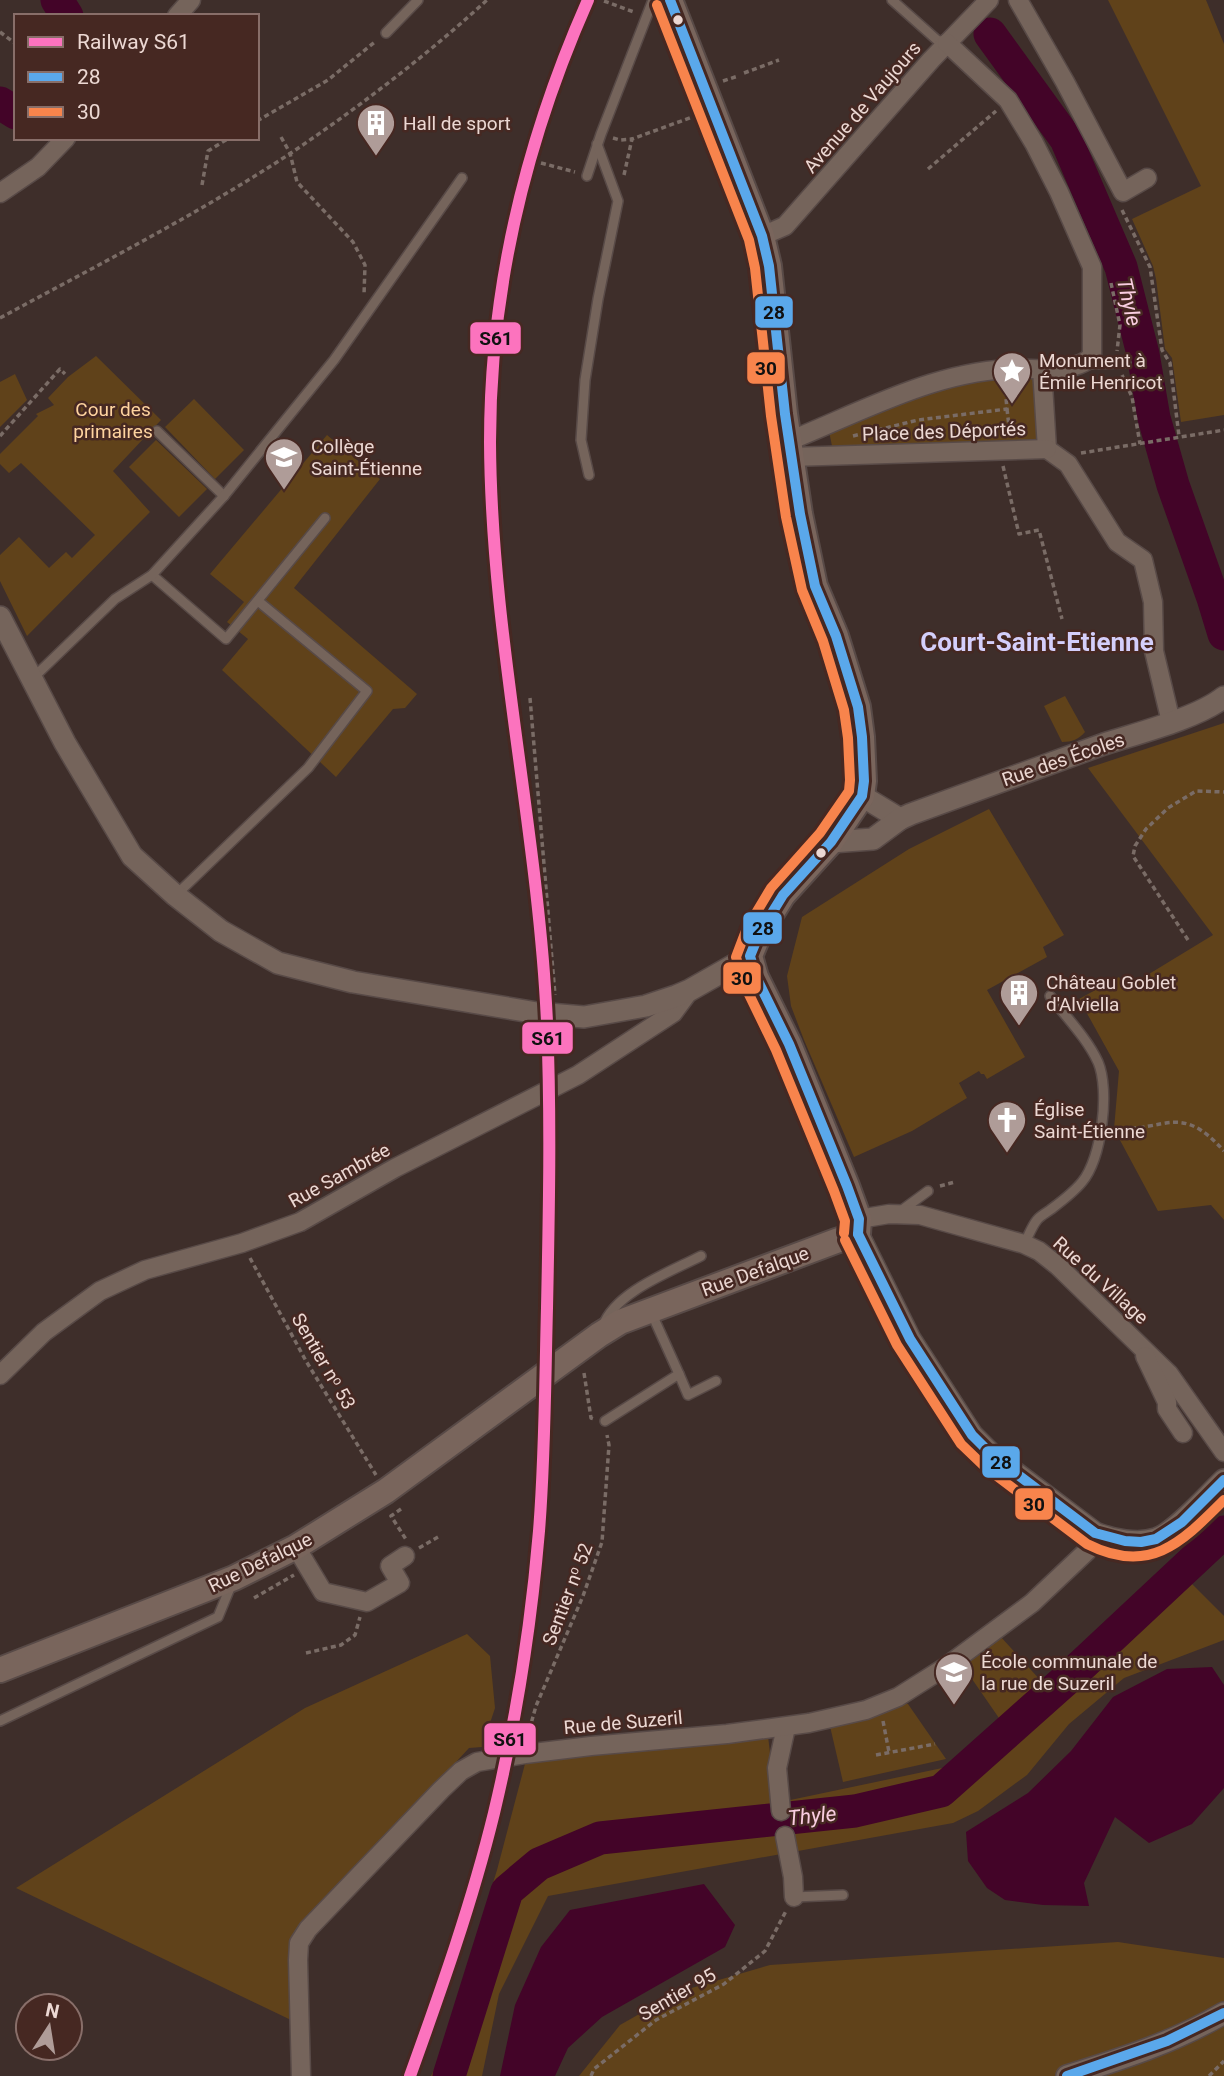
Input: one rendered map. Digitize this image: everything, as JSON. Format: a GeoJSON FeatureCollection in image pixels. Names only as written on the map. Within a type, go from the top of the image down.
{"type":"FeatureCollection","features":[{"type":"Feature","properties":{"kind":"main road"},"geometry":{"type":"LineString","coordinates":[[670,0],[762,236],[769,266],[790,449],[815,586],[836,636],[858,707],[864,781],[862,796],[831,842],[783,895],[759,934],[750,956],[755,977],[789,1044],[858,1227]]}},
{"type":"Feature","properties":{"kind":"main road","name":"Rue Defalque"},"geometry":{"type":"LineString","coordinates":[[0,1670],[234,1578],[302,1557],[394,1500],[498,1412],[583,1353],[620,1322],[836,1241],[858,1227]]}},
{"type":"Feature","properties":{"kind":"street"},"geometry":{"type":"LineString","coordinates":[[179,14],[191,0]]}},
{"type":"Feature","properties":{"kind":"street","name":"Avenue de Vaujours"},"geometry":{"type":"LineString","coordinates":[[762,236],[785,226],[947,43],[989,0]]}},
{"type":"Feature","properties":{"kind":"street"},"geometry":{"type":"LineString","coordinates":[[1018,0],[1123,192],[1147,178]]}},
{"type":"Feature","properties":{"kind":"street"},"geometry":{"type":"LineString","coordinates":[[947,43],[1008,100],[1059,192],[1092,267],[1092,352],[1084,364],[1042,369]]}},
{"type":"Feature","properties":{"kind":"street"},"geometry":{"type":"LineString","coordinates":[[0,193],[38,167],[63,140]]}},
{"type":"Feature","properties":{"kind":"street","name":"Place des Déportés"},"geometry":{"type":"LineString","coordinates":[[1003,369],[1042,369],[1047,449],[1007,456],[790,449],[912,390],[970,373],[1003,369]]}},
{"type":"Feature","properties":{"kind":"street"},"geometry":{"type":"LineString","coordinates":[[1047,449],[1068,464],[1117,542],[1143,560],[1153,603],[1154,651],[1171,722]]}},
{"type":"Feature","properties":{"kind":"street"},"geometry":{"type":"LineString","coordinates":[[0,617],[65,743],[132,856],[175,895],[221,931],[278,964],[353,982],[584,1017],[646,1006],[690,990],[750,956]]}},
{"type":"Feature","properties":{"kind":"street","name":"Rue des Écoles"},"geometry":{"type":"LineString","coordinates":[[831,842],[873,839],[900,819],[983,786],[1171,722],[1216,704],[1224,697]]}},
{"type":"Feature","properties":{"kind":"street"},"geometry":{"type":"LineString","coordinates":[[862,796],[900,819]]}},
{"type":"Feature","properties":{"kind":"street","name":"Rue Sambrée"},"geometry":{"type":"LineString","coordinates":[[0,1375],[44,1332],[100,1291],[145,1270],[242,1243],[300,1222],[395,1168],[578,1075],[673,1013],[690,990]]}},
{"type":"Feature","properties":{"kind":"street","name":"Rue du Village"},"geometry":{"type":"LineString","coordinates":[[858,1227],[896,1214],[920,1215],[1024,1244],[1039,1251],[1142,1347],[1180,1388],[1224,1452]]}},
{"type":"Feature","properties":{"kind":"street"},"geometry":{"type":"LineString","coordinates":[[858,1227],[911,1339],[972,1435],[993,1456],[1095,1532],[1113,1539],[1148,1541],[1157,1538],[1170,1531],[1224,1480]]}},
{"type":"Feature","properties":{"kind":"street"},"geometry":{"type":"LineString","coordinates":[[1142,1347],[1167,1402],[1167,1409],[1183,1433]]}},
{"type":"Feature","properties":{"kind":"street","name":"Rue de Suzeril"},"geometry":{"type":"LineString","coordinates":[[301,2076],[299,1943],[307,1929],[461,1772],[477,1762],[525,1754],[786,1727],[866,1710],[898,1697],[947,1666],[1032,1604],[1087,1551],[1095,1532]]}},
{"type":"Feature","properties":{"kind":"street"},"geometry":{"type":"LineString","coordinates":[[302,1557],[323,1592],[367,1602],[400,1583],[390,1566],[409,1554]]}},
{"type":"Feature","properties":{"kind":"street"},"geometry":{"type":"LineString","coordinates":[[781,1811],[777,1768],[786,1727]]}},
{"type":"Feature","properties":{"kind":"street"},"geometry":{"type":"LineString","coordinates":[[785,1836],[794,1897]]}},
{"type":"Feature","properties":{"kind":"street"},"geometry":{"type":"LineString","coordinates":[[1067,2076],[1166,2042],[1224,2013]]}},
{"type":"Feature","properties":{"kind":"lane"},"geometry":{"type":"LineString","coordinates":[[386,33],[418,0]]}},
{"type":"Feature","properties":{"kind":"lane"},"geometry":{"type":"LineString","coordinates":[[587,176],[653,0]]}},
{"type":"Feature","properties":{"kind":"lane"},"geometry":{"type":"LineString","coordinates":[[892,0],[937,40],[947,43]]}},
{"type":"Feature","properties":{"kind":"lane"},"geometry":{"type":"LineString","coordinates":[[589,475],[581,440],[585,380],[618,201],[597,145]]}},
{"type":"Feature","properties":{"kind":"lane"},"geometry":{"type":"LineString","coordinates":[[32,679],[115,599],[152,575],[224,496],[334,360],[462,178]]}},
{"type":"Feature","properties":{"kind":"lane"},"geometry":{"type":"LineString","coordinates":[[1084,364],[1126,363]]}},
{"type":"Feature","properties":{"kind":"lane"},"geometry":{"type":"LineString","coordinates":[[157,431],[224,496]]}},
{"type":"Feature","properties":{"kind":"lane"},"geometry":{"type":"LineString","coordinates":[[152,575],[226,639],[325,519]]}},
{"type":"Feature","properties":{"kind":"lane"},"geometry":{"type":"LineString","coordinates":[[175,895],[307,768],[367,691],[258,601]]}},
{"type":"Feature","properties":{"kind":"lane"},"geometry":{"type":"LineString","coordinates":[[1024,1244],[1037,1220],[1070,1195],[1084,1180],[1097,1153],[1102,1126],[1103,1098],[1098,1062],[1050,996]]}},
{"type":"Feature","properties":{"kind":"lane"},"geometry":{"type":"LineString","coordinates":[[896,1214],[928,1191]]}},
{"type":"Feature","properties":{"kind":"lane"},"geometry":{"type":"LineString","coordinates":[[583,1353],[607,1315],[629,1294],[701,1256]]}},
{"type":"Feature","properties":{"kind":"lane"},"geometry":{"type":"LineString","coordinates":[[650,1310],[688,1395],[716,1381]]}},
{"type":"Feature","properties":{"kind":"lane"},"geometry":{"type":"LineString","coordinates":[[605,1421],[679,1374]]}},
{"type":"Feature","properties":{"kind":"lane"},"geometry":{"type":"LineString","coordinates":[[0,1721],[218,1617],[234,1578]]}},
{"type":"Feature","properties":{"kind":"lane"},"geometry":{"type":"LineString","coordinates":[[781,1811],[785,1836]]}},
{"type":"Feature","properties":{"kind":"lane"},"geometry":{"type":"LineString","coordinates":[[794,1897],[844,1895]]}},
{"type":"Feature","properties":{"kind":"path"},"geometry":{"type":"LineString","coordinates":[[0,318],[197,210],[290,153],[373,94],[488,0]]}},
{"type":"Feature","properties":{"kind":"path"},"geometry":{"type":"LineString","coordinates":[[604,1],[645,16]]}},
{"type":"Feature","properties":{"kind":"path"},"geometry":{"type":"LineString","coordinates":[[259,120],[328,80],[386,33]]}},
{"type":"Feature","properties":{"kind":"path"},"geometry":{"type":"LineString","coordinates":[[744,73],[779,60]]}},
{"type":"Feature","properties":{"kind":"path"},"geometry":{"type":"LineString","coordinates":[[928,169],[1008,100]]}},
{"type":"Feature","properties":{"kind":"path"},"geometry":{"type":"LineString","coordinates":[[620,141],[712,109]]}},
{"type":"Feature","properties":{"kind":"path"},"geometry":{"type":"LineString","coordinates":[[281,137],[290,153],[297,182],[353,242],[365,265],[363,318]]}},
{"type":"Feature","properties":{"kind":"path"},"geometry":{"type":"LineString","coordinates":[[618,201],[632,139]]}},
{"type":"Feature","properties":{"kind":"path"},"geometry":{"type":"LineString","coordinates":[[202,185],[208,150],[226,140]]}},
{"type":"Feature","properties":{"kind":"path"},"geometry":{"type":"LineString","coordinates":[[541,163],[587,176]]}},
{"type":"Feature","properties":{"kind":"path"},"geometry":{"type":"LineString","coordinates":[[1122,209],[1150,267],[1162,350],[1170,363],[1179,436]]}},
{"type":"Feature","properties":{"kind":"path"},"geometry":{"type":"LineString","coordinates":[[0,436],[60,369],[65,374]]}},
{"type":"Feature","properties":{"kind":"path"},"geometry":{"type":"LineString","coordinates":[[1003,369],[1007,409],[1007,456],[1019,534],[1039,530],[1062,620]]}},
{"type":"Feature","properties":{"kind":"path"},"geometry":{"type":"LineString","coordinates":[[851,436],[918,419],[1007,409]]}},
{"type":"Feature","properties":{"kind":"path"},"geometry":{"type":"LineString","coordinates":[[1047,449],[1071,455],[1224,430]]}},
{"type":"Feature","properties":{"kind":"path"},"geometry":{"type":"LineString","coordinates":[[530,698],[557,1015]]}},
{"type":"Feature","properties":{"kind":"path"},"geometry":{"type":"LineString","coordinates":[[1188,940],[1133,856],[1135,846],[1146,829],[1168,808],[1196,791],[1224,792]]}},
{"type":"Feature","properties":{"kind":"path"},"geometry":{"type":"LineString","coordinates":[[1102,1126],[1124,1129],[1175,1121],[1190,1124],[1201,1129],[1224,1151]]}},
{"type":"Feature","properties":{"kind":"path","name":"Sentier nᵒ 53"},"geometry":{"type":"LineString","coordinates":[[242,1243],[306,1361],[394,1500]]}},
{"type":"Feature","properties":{"kind":"path"},"geometry":{"type":"LineString","coordinates":[[583,1353],[591,1418],[605,1421]]}},
{"type":"Feature","properties":{"kind":"path","name":"Sentier nᵒ 52"},"geometry":{"type":"LineString","coordinates":[[525,1754],[536,1706],[583,1596],[602,1542],[609,1445],[605,1421]]}},
{"type":"Feature","properties":{"kind":"path"},"geometry":{"type":"LineString","coordinates":[[394,1500],[391,1516],[409,1554]]}},
{"type":"Feature","properties":{"kind":"path"},"geometry":{"type":"LineString","coordinates":[[254,1598],[302,1557]]}},
{"type":"Feature","properties":{"kind":"path"},"geometry":{"type":"LineString","coordinates":[[306,1653],[341,1645],[355,1635],[363,1601]]}},
{"type":"Feature","properties":{"kind":"path"},"geometry":{"type":"LineString","coordinates":[[883,1720],[889,1752]]}},
{"type":"Feature","properties":{"kind":"path"},"geometry":{"type":"LineString","coordinates":[[876,1755],[935,1744]]}},
{"type":"Feature","properties":{"kind":"path","name":"Sentier 95"},"geometry":{"type":"LineString","coordinates":[[591,2076],[594,2069],[656,2020],[724,1984],[765,1951],[794,1897]]}},
{"type":"Feature","properties":{"kind":"path"},"geometry":{"type":"LineString","coordinates":[[1209,2076],[1224,2061]]}},
{"type":"Feature","properties":{"kind":"green space"},"geometry":{"type":"Polygon","coordinates":[[[1108,0],[1206,0],[1224,44],[1224,415],[1181,422],[1172,358],[1165,349],[1153,266],[1132,219],[1201,186],[1108,0]]]}},
{"type":"Feature","properties":{"kind":"green space","name":"Cour des primaires"},"geometry":{"type":"Polygon","coordinates":[[[96,356],[161,420],[113,471],[150,512],[27,636],[0,581],[0,555],[19,537],[49,568],[66,552],[72,558],[95,535],[21,463],[9,473],[0,464],[0,454],[38,416],[36,414],[54,405],[48,398],[68,377],[96,356]]]}},
{"type":"Feature","properties":{"kind":"green space"},"geometry":{"type":"Polygon","coordinates":[[[1042,369],[1047,449],[834,456],[828,426],[912,390],[1042,369]]]}},
{"type":"Feature","properties":{"kind":"green space"},"geometry":{"type":"Polygon","coordinates":[[[15,374],[27,400],[0,427],[0,382],[15,374]]]}},
{"type":"Feature","properties":{"kind":"green space"},"geometry":{"type":"Polygon","coordinates":[[[194,399],[244,450],[215,479],[165,427],[194,399]]]}},
{"type":"Feature","properties":{"kind":"green space"},"geometry":{"type":"Polygon","coordinates":[[[327,435],[380,479],[294,588],[417,694],[405,708],[393,709],[336,777],[222,670],[248,639],[227,622],[244,602],[210,574],[327,435]]]}},
{"type":"Feature","properties":{"kind":"green space"},"geometry":{"type":"Polygon","coordinates":[[[156,440],[207,489],[179,517],[129,467],[156,440]]]}},
{"type":"Feature","properties":{"kind":"green space"},"geometry":{"type":"Polygon","coordinates":[[[1065,696],[1085,732],[1075,740],[1062,742],[1044,706],[1065,696]]]}},
{"type":"Feature","properties":{"kind":"green space"},"geometry":{"type":"Polygon","coordinates":[[[1224,723],[1224,1220],[1211,1205],[1158,1211],[1114,1129],[1119,1071],[1079,999],[1119,977],[1126,988],[1213,935],[1088,768],[1224,723]]]}},
{"type":"Feature","properties":{"kind":"green space"},"geometry":{"type":"Polygon","coordinates":[[[989,809],[1064,935],[1043,947],[1047,957],[987,990],[1025,1057],[987,1079],[979,1071],[959,1083],[967,1098],[912,1131],[854,1157],[791,1006],[787,976],[802,917],[909,849],[989,809]]]}},
{"type":"Feature","properties":{"kind":"green space"},"geometry":{"type":"Polygon","coordinates":[[[1173,1565],[1224,1616],[1224,1640],[1124,1678],[1069,1724],[1027,1775],[978,1811],[953,1823],[548,1896],[499,1994],[482,2076],[431,2076],[497,1870],[526,1760],[768,1736],[776,1803],[947,1767],[1023,1715],[1173,1565]]]}},
{"type":"Feature","properties":{"kind":"green space"},"geometry":{"type":"Polygon","coordinates":[[[467,1634],[490,1656],[495,1708],[482,1747],[469,1748],[292,1940],[291,2020],[16,1888],[305,1708],[467,1634]]]}},
{"type":"Feature","properties":{"kind":"green space"},"geometry":{"type":"Polygon","coordinates":[[[1000,1636],[1042,1682],[1001,1721],[963,1666],[989,1648],[1000,1636]]]}},
{"type":"Feature","properties":{"kind":"green space"},"geometry":{"type":"Polygon","coordinates":[[[908,1704],[946,1759],[843,1782],[829,1722],[908,1704]]]}},
{"type":"Feature","properties":{"kind":"green space"},"geometry":{"type":"Polygon","coordinates":[[[1118,1942],[1224,1958],[1224,2076],[579,2076],[620,2025],[678,1992],[770,1965],[1118,1942]]]}},
{"type":"Feature","properties":{"kind":"shaded area"},"geometry":{"type":"Polygon","coordinates":[[[1212,1667],[1224,1685],[1224,1788],[1192,1824],[1149,1843],[1115,1817],[1084,1883],[1089,1906],[1043,1905],[1005,1900],[987,1888],[968,1861],[966,1832],[1028,1793],[1071,1751],[1113,1697],[1167,1669],[1212,1667]]]}},
{"type":"Feature","properties":{"kind":"shaded area"},"geometry":{"type":"Polygon","coordinates":[[[704,1884],[735,1925],[725,1947],[602,2017],[568,2048],[555,2076],[500,2076],[515,2005],[541,1947],[570,1910],[704,1884]]]}},
{"type":"Feature","properties":{"kind":"waterway"},"geometry":{"type":"LineString","coordinates":[[57,0],[66,14]]}},
{"type":"Feature","properties":{"kind":"waterway","name":"Thyle"},"geometry":{"type":"LineString","coordinates":[[990,34],[1066,139],[1121,267],[1143,354],[1154,418],[1173,485],[1224,634]]}},
{"type":"Feature","properties":{"kind":"waterway"},"geometry":{"type":"LineString","coordinates":[[0,103],[14,112]]}},
{"type":"Feature","properties":{"kind":"waterway","name":"Thyle"},"geometry":{"type":"LineString","coordinates":[[449,2076],[507,1891],[539,1864],[600,1838],[855,1811],[941,1791],[1069,1677],[1224,1532]]}},
{"type":"Feature","properties":{"kind":"rail line","name":"S61"},"geometry":{"type":"LineString","coordinates":[[410,2076],[466,1913],[494,1813],[522,1673],[539,1531],[544,1448],[548,1237],[547,1022],[534,877],[498,588],[490,442],[497,328],[516,216],[547,106],[588,0]]}},
{"type":"Feature","properties":{"kind":"transit line","name":"28"},"geometry":{"type":"LineString","coordinates":[[670,0],[762,236],[769,266],[785,414],[800,514],[815,586],[836,636],[858,707],[864,781],[862,796],[831,842],[783,895],[759,934],[750,956],[756,977],[789,1044],[847,1186],[859,1219],[858,1234]]}},
{"type":"Feature","properties":{"kind":"transit line","name":"30"},"geometry":{"type":"LineString","coordinates":[[657,5],[749,240],[755,268],[771,416],[786,517],[802,590],[823,641],[844,710],[848,738],[849,791],[820,833],[771,888],[747,928],[736,957],[743,982],[776,1050],[834,1191],[845,1221],[844,1233]]}},
{"type":"Feature","properties":{"kind":"transit line","name":"28"},"geometry":{"type":"LineString","coordinates":[[858,1234],[910,1339],[972,1435],[993,1456],[1095,1533],[1125,1541],[1156,1539],[1182,1522],[1224,1480]]}},
{"type":"Feature","properties":{"kind":"transit line","name":"30"},"geometry":{"type":"LineString","coordinates":[[845,1240],[897,1345],[961,1444],[985,1467],[1087,1544],[1129,1557],[1163,1550],[1194,1529],[1224,1500]]}},
{"type":"Feature","properties":{"kind":"transit line","name":"28"},"geometry":{"type":"LineString","coordinates":[[1067,2076],[1167,2041],[1224,2013]]}},
{"type":"Feature","properties":{"kind":"place","name":"Hall de sport"},"geometry":{"type":"Point","coordinates":[376,157]}},
{"type":"Feature","properties":{"kind":"place","name":"Monument à Émile Henricot"},"geometry":{"type":"Point","coordinates":[1012,405]}},
{"type":"Feature","properties":{"kind":"place","name":"Collège Saint-Étienne"},"geometry":{"type":"Point","coordinates":[284,491]}},
{"type":"Feature","properties":{"kind":"place","name":"Château Goblet d'Alviella"},"geometry":{"type":"Point","coordinates":[1019,1027]}},
{"type":"Feature","properties":{"kind":"place","name":"Église Saint-Étienne"},"geometry":{"type":"Point","coordinates":[1007,1154]}},
{"type":"Feature","properties":{"kind":"place","name":"École communale de la rue de Suzeril"},"geometry":{"type":"Point","coordinates":[954,1706]}},
{"type":"Feature","properties":{"kind":"district","name":"Court-Saint-Etienne"},"geometry":{"type":"Point","coordinates":[1037,642]}}]}
